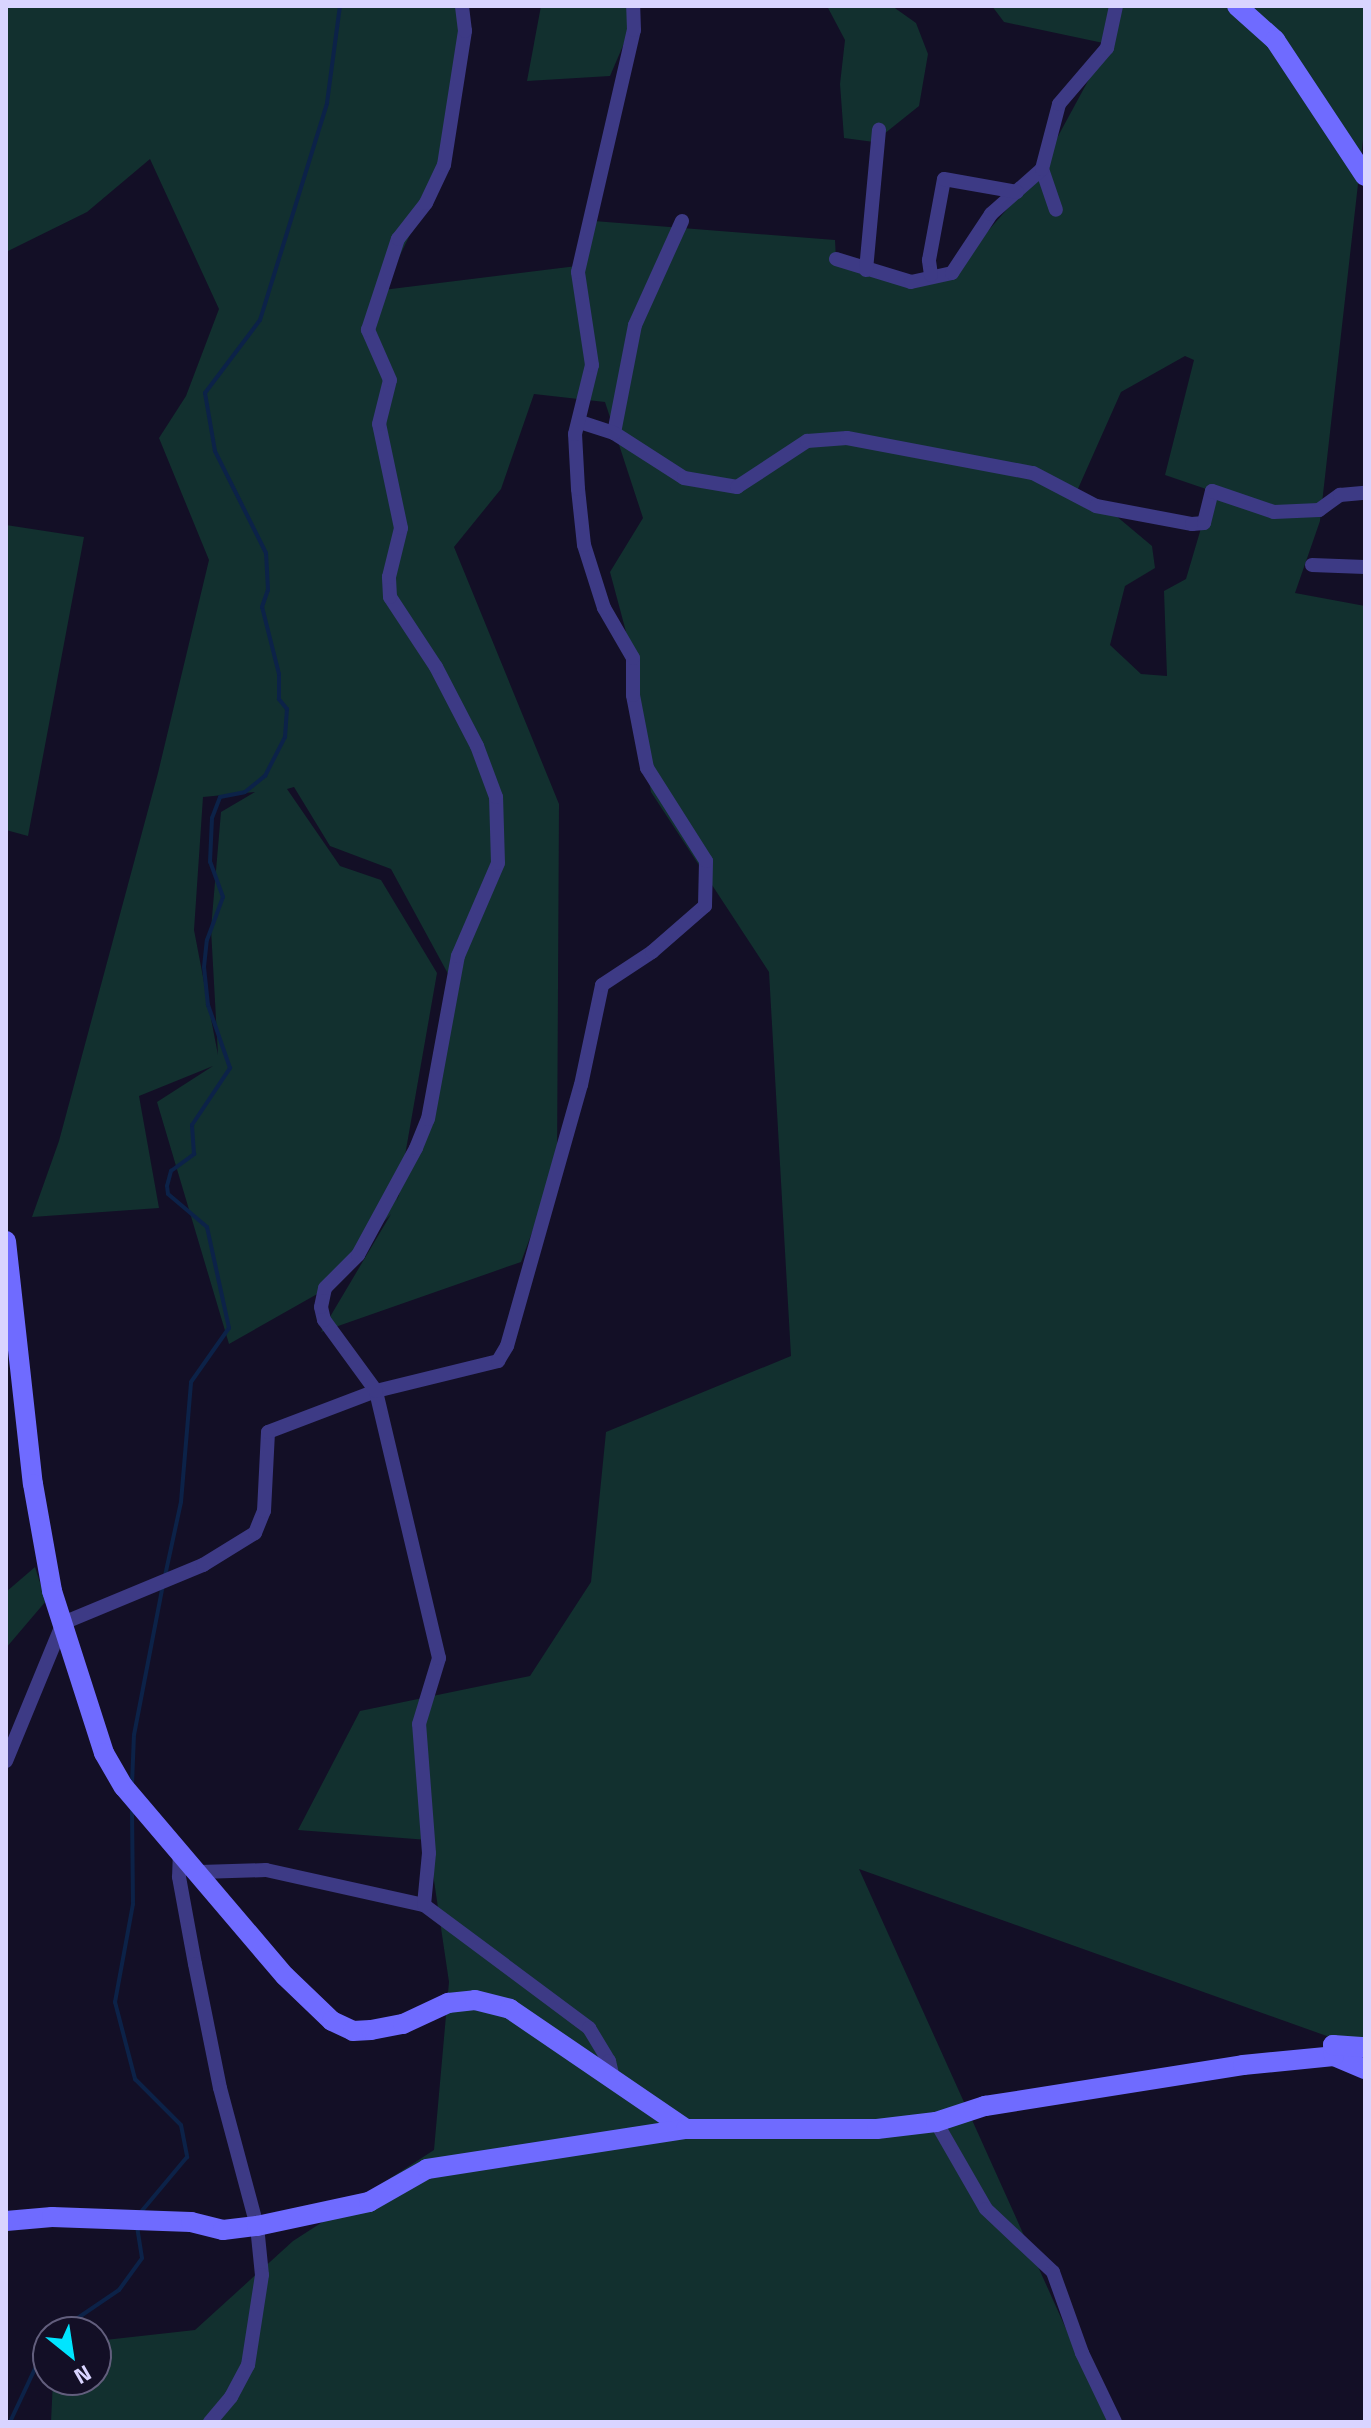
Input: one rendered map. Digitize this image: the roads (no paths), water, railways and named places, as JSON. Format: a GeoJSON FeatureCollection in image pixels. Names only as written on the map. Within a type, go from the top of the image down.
{"type":"FeatureCollection","features":[{"type":"Feature","properties":{"kind":"street"},"geometry":{"type":"LineString","coordinates":[[424,1905],[429,1853],[419,1724],[439,1658],[376,1391],[324,1320],[321,1307],[325,1288],[358,1255],[428,1119],[458,956],[498,863],[501,825],[477,746],[436,667],[390,597],[389,577],[401,528],[379,424],[390,380],[368,330],[398,239],[426,203],[444,165],[465,31],[462,6]]}},
{"type":"Feature","properties":{"kind":"street"},"geometry":{"type":"LineString","coordinates":[[6,1761],[63,1623],[239,1546],[255,1533],[264,1511],[268,1432],[376,1391],[498,1361],[507,1346],[581,1085],[602,985],[652,952],[705,906],[706,861],[647,768],[633,695],[633,658],[604,608],[584,545],[575,453],[592,365],[578,272],[634,30],[633,6]]}},
{"type":"Feature","properties":{"kind":"street"},"geometry":{"type":"LineString","coordinates":[[836,259],[911,282],[931,275],[952,273],[991,214],[1042,169],[1059,104],[1107,48],[1116,6]]}},
{"type":"Feature","properties":{"kind":"street"},"geometry":{"type":"LineString","coordinates":[[1237,6],[1275,40],[1365,176]]}},
{"type":"Feature","properties":{"kind":"street"},"geometry":{"type":"LineString","coordinates":[[866,270],[879,130]]}},
{"type":"Feature","properties":{"kind":"street"},"geometry":{"type":"LineString","coordinates":[[1042,169],[1056,210]]}},
{"type":"Feature","properties":{"kind":"street"},"geometry":{"type":"LineString","coordinates":[[931,275],[929,260],[944,179],[1017,192]]}},
{"type":"Feature","properties":{"kind":"street"},"geometry":{"type":"LineString","coordinates":[[614,433],[635,325],[682,221]]}},
{"type":"Feature","properties":{"kind":"street"},"geometry":{"type":"LineString","coordinates":[[580,422],[614,433],[684,478],[737,487],[807,441],[847,438],[1033,473],[1096,506],[1192,524],[1204,523],[1212,491],[1274,512],[1319,510],[1340,495],[1365,493]]}},
{"type":"Feature","properties":{"kind":"street"},"geometry":{"type":"LineString","coordinates":[[1312,565],[1365,567]]}},
{"type":"Feature","properties":{"kind":"street"},"geometry":{"type":"LineString","coordinates":[[6,1241],[33,1484],[52,1591],[113,1773],[285,1976],[332,2021],[353,2031],[371,2030],[403,2024],[448,2003],[475,2000],[510,2009],[686,2129]]}},
{"type":"Feature","properties":{"kind":"street"},"geometry":{"type":"LineString","coordinates":[[180,1850],[179,1877],[220,2088],[257,2226],[261,2301],[248,2365],[231,2397],[210,2422]]}},
{"type":"Feature","properties":{"kind":"street"},"geometry":{"type":"LineString","coordinates":[[200,1872],[266,1870],[424,1905],[589,2028],[609,2061],[614,2082]]}},
{"type":"Feature","properties":{"kind":"street"},"geometry":{"type":"LineString","coordinates":[[1334,2056],[1333,2045],[1365,2047]]}},
{"type":"Feature","properties":{"kind":"street"},"geometry":{"type":"LineString","coordinates":[[6,2221],[129,2220],[223,2230],[257,2226],[369,2202],[427,2169],[686,2129],[877,2129],[936,2122],[998,2104],[1243,2065],[1334,2056],[1365,2069]]}},
{"type":"Feature","properties":{"kind":"street"},"geometry":{"type":"LineString","coordinates":[[936,2122],[986,2209],[1053,2272],[1082,2353],[1115,2422]]}},
{"type":"Feature","properties":{"kind":"waterway"},"geometry":{"type":"LineString","coordinates":[[165,1576],[181,1502],[191,1382],[229,1328],[207,1227],[168,1194],[167,1186],[171,1171],[194,1154],[192,1125],[230,1068],[208,1005],[204,967],[207,940],[223,897],[210,862],[212,818],[220,797],[245,792],[265,776],[285,737],[287,709],[279,699],[279,674],[262,607],[268,590],[266,553],[215,451],[205,393],[260,320],[327,103],[340,6]]}},
{"type":"Feature","properties":{"kind":"waterway"},"geometry":{"type":"LineString","coordinates":[[132,1784],[134,1735],[163,1585]]}},
{"type":"Feature","properties":{"kind":"waterway"},"geometry":{"type":"LineString","coordinates":[[132,1809],[133,1904],[115,2002],[135,2079],[181,2125],[187,2157],[140,2213]]}},
{"type":"Feature","properties":{"kind":"waterway"},"geometry":{"type":"LineString","coordinates":[[81,2316],[119,2290],[142,2258],[137,2225]]}},
{"type":"Feature","properties":{"kind":"waterway"},"geometry":{"type":"LineString","coordinates":[[10,2422],[32,2375]]}}]}
